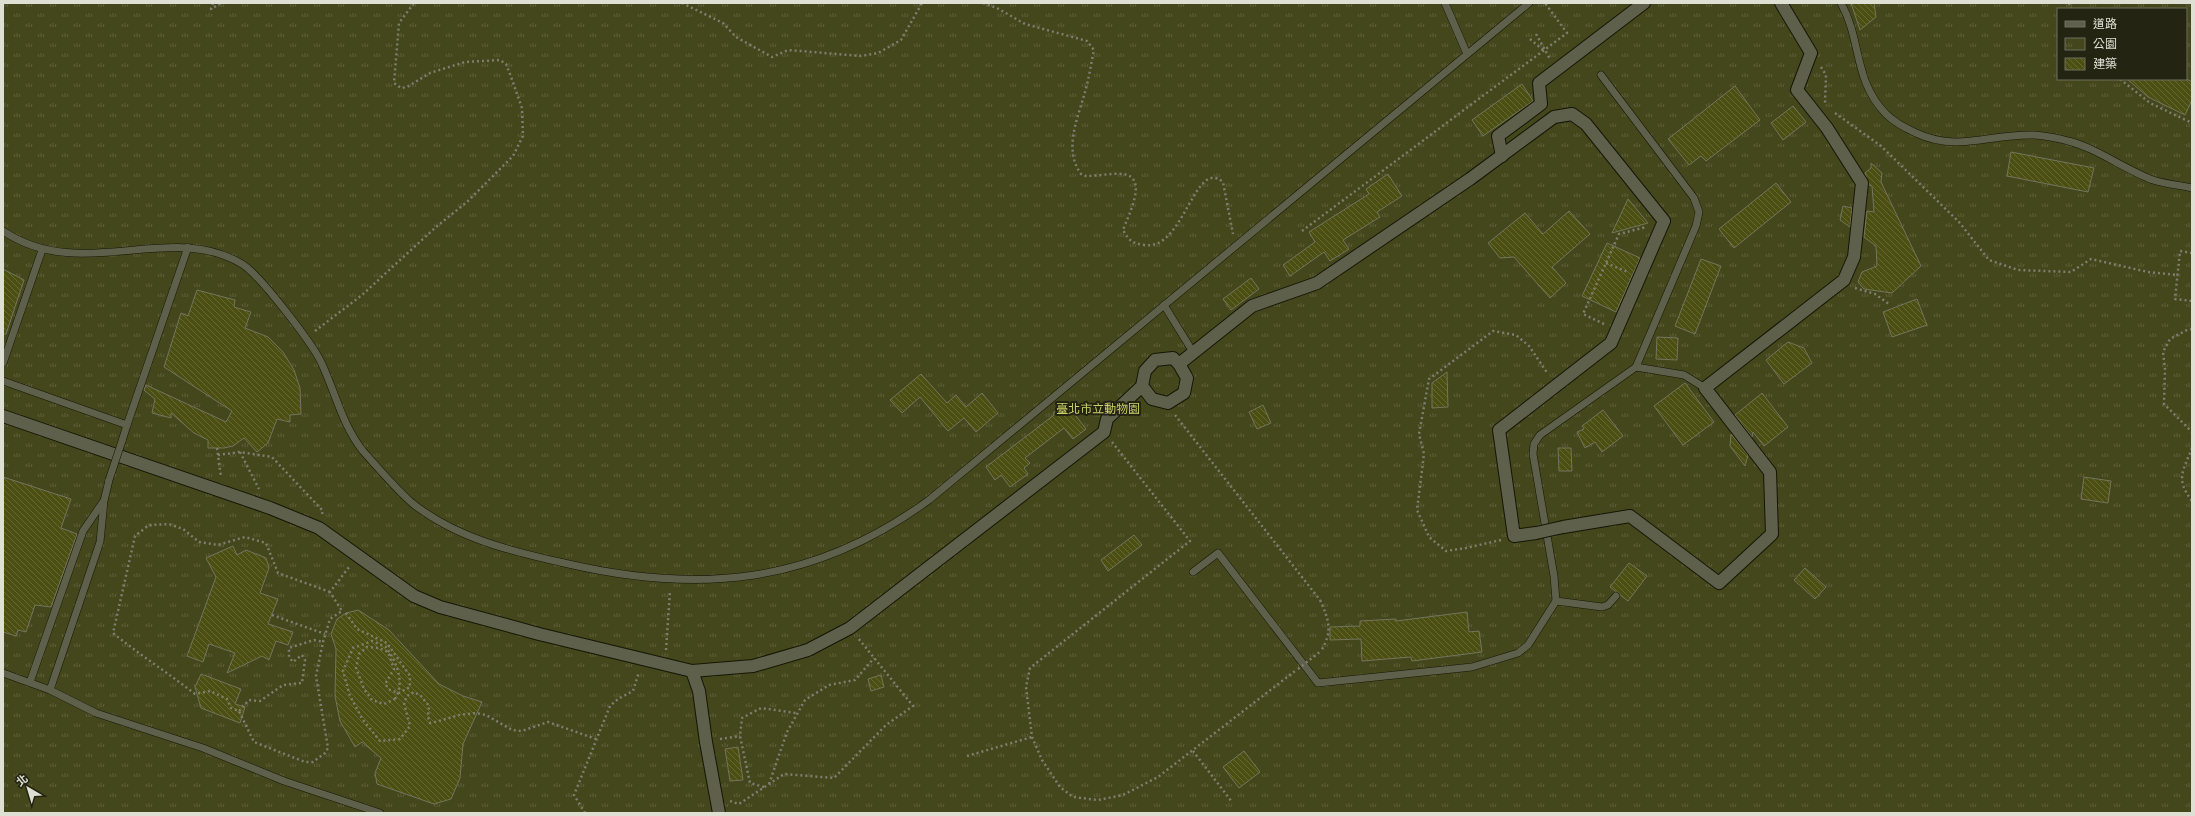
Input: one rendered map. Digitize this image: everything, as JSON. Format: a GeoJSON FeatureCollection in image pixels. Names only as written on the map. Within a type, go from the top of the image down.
{"type":"FeatureCollection","features":[{"type":"Feature","properties":{"kind":"street"},"geometry":{"type":"LineString","coordinates":[[1502,156],[1498,136],[1541,104],[1539,83],[1644,3]]}},
{"type":"Feature","properties":{"kind":"street"},"geometry":{"type":"LineString","coordinates":[[1179,364],[1252,306],[1317,283],[1502,156],[1554,117],[1572,114],[1586,124],[1664,221],[1611,343],[1499,430],[1514,536],[1630,516],[1719,583],[1772,534],[1770,472],[1705,388],[1844,280],[1854,257],[1862,183],[1827,128],[1797,90],[1811,53],[1781,3]]}},
{"type":"Feature","properties":{"kind":"street"},"geometry":{"type":"LineString","coordinates":[[3,416],[270,508],[319,528],[414,596],[440,607],[539,634],[692,670],[753,666],[808,650],[850,628],[1104,432],[1107,419],[1142,386],[1145,371],[1155,360],[1173,358],[1179,364],[1187,378],[1184,392],[1168,402],[1152,399],[1142,386]]}},
{"type":"Feature","properties":{"kind":"street"},"geometry":{"type":"LineString","coordinates":[[692,670],[699,691],[706,742],[719,813]]}},
{"type":"Feature","properties":{"kind":"lane"},"geometry":{"type":"LineString","coordinates":[[1445,3],[1467,54]]}},
{"type":"Feature","properties":{"kind":"lane"},"geometry":{"type":"LineString","coordinates":[[3,231],[16,240],[42,250],[67,254],[90,254],[188,247],[208,251],[244,264],[259,279],[305,338],[320,360],[348,426],[362,450],[411,502],[426,513],[475,539],[512,551],[626,576],[671,580],[732,578],[771,572],[810,562],[873,536],[929,500],[1529,3]]}},
{"type":"Feature","properties":{"kind":"lane"},"geometry":{"type":"LineString","coordinates":[[1841,3],[1851,26],[1864,82],[1873,99],[1886,114],[1902,127],[1921,136],[1946,143],[1958,144],[2003,137],[2035,135],[2069,141],[2154,180],[2192,188]]}},
{"type":"Feature","properties":{"kind":"lane"},"geometry":{"type":"LineString","coordinates":[[1193,572],[1218,553],[1318,683],[1472,667],[1518,653],[1528,645],[1556,600],[1554,576],[1533,454],[1534,444],[1540,435],[1636,367],[1696,226],[1699,212],[1694,198],[1601,75]]}},
{"type":"Feature","properties":{"kind":"lane"},"geometry":{"type":"LineString","coordinates":[[50,690],[100,542],[104,501],[109,480],[188,247]]}},
{"type":"Feature","properties":{"kind":"lane"},"geometry":{"type":"LineString","coordinates":[[3,363],[42,250]]}},
{"type":"Feature","properties":{"kind":"lane"},"geometry":{"type":"LineString","coordinates":[[1164,306],[1193,352]]}},
{"type":"Feature","properties":{"kind":"lane"},"geometry":{"type":"LineString","coordinates":[[1636,367],[1684,375],[1705,388]]}},
{"type":"Feature","properties":{"kind":"lane"},"geometry":{"type":"LineString","coordinates":[[3,380],[127,425]]}},
{"type":"Feature","properties":{"kind":"lane"},"geometry":{"type":"LineString","coordinates":[[30,682],[83,531],[104,501]]}},
{"type":"Feature","properties":{"kind":"lane"},"geometry":{"type":"LineString","coordinates":[[1556,600],[1602,607],[1608,605],[1616,596]]}},
{"type":"Feature","properties":{"kind":"lane"},"geometry":{"type":"LineString","coordinates":[[3,673],[50,690],[96,713],[203,748],[284,781],[380,813]]}},
{"type":"Feature","properties":{"kind":"path"},"geometry":{"type":"LineString","coordinates":[[213,3],[211,9],[221,3]]}},
{"type":"Feature","properties":{"kind":"path"},"geometry":{"type":"LineString","coordinates":[[305,338],[362,295],[436,227],[467,202],[513,156],[523,136],[522,108],[506,64],[500,60],[465,62],[430,73],[407,88],[401,88],[394,83],[399,23],[414,3]]}},
{"type":"Feature","properties":{"kind":"path"},"geometry":{"type":"LineString","coordinates":[[682,3],[723,23],[736,36],[772,57],[788,50],[861,56],[878,53],[901,40],[922,3]]}},
{"type":"Feature","properties":{"kind":"path"},"geometry":{"type":"LineString","coordinates":[[983,3],[997,8],[1025,24],[1048,29],[1061,35],[1087,41],[1094,50],[1085,92],[1075,120],[1072,153],[1081,174],[1086,176],[1124,174],[1132,177],[1136,181],[1137,190],[1123,230],[1129,241],[1133,244],[1149,246],[1170,235],[1178,226],[1199,187],[1206,181],[1219,179],[1223,182],[1236,246]]}},
{"type":"Feature","properties":{"kind":"path"},"geometry":{"type":"LineString","coordinates":[[1302,231],[1567,32],[1545,3]]}},
{"type":"Feature","properties":{"kind":"path"},"geometry":{"type":"LineString","coordinates":[[1536,34],[1544,50],[1557,69]]}},
{"type":"Feature","properties":{"kind":"path"},"geometry":{"type":"LineString","coordinates":[[1530,38],[1544,50]]}},
{"type":"Feature","properties":{"kind":"path"},"geometry":{"type":"LineString","coordinates":[[1811,53],[1826,75],[1825,106]]}},
{"type":"Feature","properties":{"kind":"path"},"geometry":{"type":"LineString","coordinates":[[2121,80],[2150,103],[2192,123]]}},
{"type":"Feature","properties":{"kind":"path"},"geometry":{"type":"LineString","coordinates":[[1831,110],[1881,146],[1959,222],[1989,260],[2018,270],[2071,272],[2091,259],[2148,272],[2177,275]]}},
{"type":"Feature","properties":{"kind":"path"},"geometry":{"type":"LineString","coordinates":[[1617,330],[1583,314],[1619,234],[1663,223]]}},
{"type":"Feature","properties":{"kind":"path"},"geometry":{"type":"LineString","coordinates":[[2192,252],[2180,251],[2175,299],[2192,301]]}},
{"type":"Feature","properties":{"kind":"path"},"geometry":{"type":"LineString","coordinates":[[1606,263],[1641,276]]}},
{"type":"Feature","properties":{"kind":"path"},"geometry":{"type":"LineString","coordinates":[[1844,280],[1856,288],[1875,294],[1889,304]]}},
{"type":"Feature","properties":{"kind":"path"},"geometry":{"type":"LineString","coordinates":[[2192,329],[2170,338],[2163,352],[2165,369],[2164,404],[2192,432]]}},
{"type":"Feature","properties":{"kind":"path"},"geometry":{"type":"LineString","coordinates":[[1514,536],[1466,548],[1446,551],[1429,537],[1417,510],[1424,454],[1419,434],[1429,379],[1493,331],[1516,335],[1529,346],[1557,385]]}},
{"type":"Feature","properties":{"kind":"path"},"geometry":{"type":"LineString","coordinates":[[1104,432],[1190,541],[1030,668],[1026,687],[1032,737],[1042,760],[1060,787],[1073,797],[1098,800],[1123,794],[1158,777],[1321,651],[1328,638],[1328,618],[1320,600],[1178,421],[1168,402]]}},
{"type":"Feature","properties":{"kind":"path"},"geometry":{"type":"LineString","coordinates":[[217,448],[218,455],[240,452],[272,457],[323,511],[319,528]]}},
{"type":"Feature","properties":{"kind":"path"},"geometry":{"type":"LineString","coordinates":[[2192,448],[2181,477],[2183,488],[2192,501]]}},
{"type":"Feature","properties":{"kind":"path"},"geometry":{"type":"LineString","coordinates":[[240,452],[270,508]]}},
{"type":"Feature","properties":{"kind":"path"},"geometry":{"type":"LineString","coordinates":[[169,524],[183,529],[199,542],[218,545],[245,537],[266,543],[278,573],[330,592],[342,611],[330,619],[325,634],[316,676],[328,748],[325,753],[313,762],[305,762],[254,742],[239,711],[231,708],[227,699],[210,691],[195,694],[165,670],[136,652],[114,633],[135,536],[149,525],[169,524]]}},
{"type":"Feature","properties":{"kind":"path"},"geometry":{"type":"LineString","coordinates":[[330,592],[358,555]]}},
{"type":"Feature","properties":{"kind":"path"},"geometry":{"type":"LineString","coordinates":[[667,644],[671,580]]}},
{"type":"Feature","properties":{"kind":"path"},"geometry":{"type":"LineString","coordinates":[[346,613],[357,629],[387,643],[410,676],[410,687],[399,693],[390,690],[385,684],[394,669],[393,661],[388,652],[367,646],[359,654],[356,668],[364,689],[372,700],[384,704],[396,699],[401,689],[398,669],[386,647],[372,641],[352,648],[343,671],[350,696],[363,720],[380,741],[400,739],[410,726],[404,703],[407,696],[414,692],[421,696],[429,706],[428,717],[430,723],[458,715],[476,713],[486,715],[512,730],[522,731],[548,722],[596,739]]}},
{"type":"Feature","properties":{"kind":"path"},"geometry":{"type":"LineString","coordinates":[[272,616],[325,634]]}},
{"type":"Feature","properties":{"kind":"path"},"geometry":{"type":"LineString","coordinates":[[717,796],[739,804],[784,774],[834,778],[886,725],[912,706],[850,628]]}},
{"type":"Feature","properties":{"kind":"path"},"geometry":{"type":"LineString","coordinates":[[239,711],[249,700],[260,701],[283,685],[302,683],[305,660],[302,655],[294,662],[289,657],[289,648],[314,640],[323,642]]}},
{"type":"Feature","properties":{"kind":"path"},"geometry":{"type":"LineString","coordinates":[[769,784],[787,732],[796,713],[805,700],[829,685],[855,680],[874,658]]}},
{"type":"Feature","properties":{"kind":"path"},"geometry":{"type":"LineString","coordinates":[[585,813],[574,795],[610,706],[618,699],[633,691],[644,659]]}},
{"type":"Feature","properties":{"kind":"path"},"geometry":{"type":"LineString","coordinates":[[764,787],[750,783],[740,736],[742,718],[761,708],[796,713]]}},
{"type":"Feature","properties":{"kind":"path"},"geometry":{"type":"LineString","coordinates":[[706,742],[740,736]]}},
{"type":"Feature","properties":{"kind":"path"},"geometry":{"type":"LineString","coordinates":[[967,756],[1032,737]]}},
{"type":"Feature","properties":{"kind":"path"},"geometry":{"type":"LineString","coordinates":[[1193,751],[1232,802]]}},
{"type":"Feature","properties":{"kind":"green space","name":"臺北市立動物園"},"geometry":{"type":"Polygon","coordinates":[[[3,3],[2192,3],[2192,813],[3,813],[3,3]]]}},
{"type":"Feature","properties":{"kind":"building"},"geometry":{"type":"Polygon","coordinates":[[[1851,3],[1874,3],[1876,17],[1860,30],[1851,3]]]}},
{"type":"Feature","properties":{"kind":"building"},"geometry":{"type":"Polygon","coordinates":[[[2187,79],[2192,82],[2192,100],[2185,115],[2148,97],[2128,80],[2187,79]]]}},
{"type":"Feature","properties":{"kind":"building"},"geometry":{"type":"Polygon","coordinates":[[[1522,84],[1533,101],[1483,136],[1472,120],[1522,84]]]}},
{"type":"Feature","properties":{"kind":"building"},"geometry":{"type":"Polygon","coordinates":[[[1735,86],[1760,120],[1706,161],[1701,156],[1689,165],[1668,139],[1735,86]]]}},
{"type":"Feature","properties":{"kind":"building"},"geometry":{"type":"Polygon","coordinates":[[[1793,106],[1806,122],[1783,140],[1771,123],[1793,106]]]}},
{"type":"Feature","properties":{"kind":"building"},"geometry":{"type":"Polygon","coordinates":[[[2011,152],[2094,168],[2088,192],[2007,176],[2011,152]]]}},
{"type":"Feature","properties":{"kind":"building"},"geometry":{"type":"Polygon","coordinates":[[[1871,163],[1882,173],[1881,182],[1921,266],[1892,293],[1864,289],[1858,282],[1862,272],[1877,266],[1876,246],[1864,237],[1867,211],[1874,212],[1872,186],[1869,185],[1865,173],[1871,168],[1871,163]]]}},
{"type":"Feature","properties":{"kind":"building"},"geometry":{"type":"Polygon","coordinates":[[[1388,174],[1402,196],[1377,212],[1380,217],[1343,240],[1349,249],[1330,261],[1324,252],[1290,276],[1283,265],[1315,242],[1309,232],[1369,194],[1366,189],[1388,174]]]}},
{"type":"Feature","properties":{"kind":"building"},"geometry":{"type":"Polygon","coordinates":[[[1776,183],[1791,202],[1734,248],[1719,229],[1776,183]]]}},
{"type":"Feature","properties":{"kind":"building"},"geometry":{"type":"Polygon","coordinates":[[[1628,199],[1648,223],[1612,233],[1628,199]]]}},
{"type":"Feature","properties":{"kind":"building"},"geometry":{"type":"Polygon","coordinates":[[[1843,206],[1852,208],[1850,227],[1840,220],[1843,206]]]}},
{"type":"Feature","properties":{"kind":"building"},"geometry":{"type":"Polygon","coordinates":[[[1569,211],[1590,234],[1552,267],[1566,283],[1550,298],[1514,257],[1500,258],[1488,243],[1525,213],[1543,234],[1569,211]]]}},
{"type":"Feature","properties":{"kind":"building"},"geometry":{"type":"Polygon","coordinates":[[[1607,243],[1640,258],[1616,312],[1582,296],[1607,243]]]}},
{"type":"Feature","properties":{"kind":"building"},"geometry":{"type":"Polygon","coordinates":[[[1701,259],[1721,266],[1695,334],[1675,326],[1701,259]]]}},
{"type":"Feature","properties":{"kind":"building"},"geometry":{"type":"Polygon","coordinates":[[[3,269],[24,280],[6,334],[3,334],[3,269]]]}},
{"type":"Feature","properties":{"kind":"building"},"geometry":{"type":"Polygon","coordinates":[[[1251,278],[1259,289],[1231,310],[1223,299],[1251,278]]]}},
{"type":"Feature","properties":{"kind":"building"},"geometry":{"type":"Polygon","coordinates":[[[197,290],[235,300],[234,307],[251,312],[245,328],[268,337],[283,352],[294,370],[300,388],[301,414],[290,415],[290,422],[277,419],[268,443],[257,452],[244,438],[233,446],[224,448],[208,448],[208,440],[194,433],[171,413],[171,418],[152,413],[155,399],[144,390],[146,385],[226,422],[232,411],[164,367],[181,313],[188,316],[197,290]]]}},
{"type":"Feature","properties":{"kind":"building"},"geometry":{"type":"Polygon","coordinates":[[[1917,299],[1927,325],[1892,337],[1883,312],[1917,299]]]}},
{"type":"Feature","properties":{"kind":"building"},"geometry":{"type":"Polygon","coordinates":[[[1657,337],[1678,338],[1677,360],[1656,359],[1657,337]]]}},
{"type":"Feature","properties":{"kind":"building"},"geometry":{"type":"Polygon","coordinates":[[[1788,342],[1804,348],[1812,363],[1784,384],[1766,360],[1788,342]]]}},
{"type":"Feature","properties":{"kind":"building"},"geometry":{"type":"Polygon","coordinates":[[[1447,372],[1448,407],[1432,408],[1432,383],[1447,372]]]}},
{"type":"Feature","properties":{"kind":"building"},"geometry":{"type":"Polygon","coordinates":[[[921,374],[947,403],[956,395],[966,407],[982,393],[998,413],[976,432],[964,418],[948,431],[920,397],[902,413],[890,400],[921,374]]]}},
{"type":"Feature","properties":{"kind":"building"},"geometry":{"type":"Polygon","coordinates":[[[1685,383],[1714,422],[1683,445],[1654,406],[1685,383]]]}},
{"type":"Feature","properties":{"kind":"building"},"geometry":{"type":"Polygon","coordinates":[[[1762,393],[1788,427],[1764,446],[1753,432],[1752,437],[1735,415],[1762,393]]]}},
{"type":"Feature","properties":{"kind":"building"},"geometry":{"type":"Polygon","coordinates":[[[1066,403],[1086,429],[1073,439],[1064,428],[1025,458],[1030,463],[1024,468],[1028,474],[1010,487],[1001,475],[995,480],[986,467],[1054,415],[1053,413],[1066,403]]]}},
{"type":"Feature","properties":{"kind":"building"},"geometry":{"type":"Polygon","coordinates":[[[1263,405],[1271,423],[1257,429],[1249,412],[1263,405]]]}},
{"type":"Feature","properties":{"kind":"building"},"geometry":{"type":"Polygon","coordinates":[[[1603,410],[1623,436],[1602,452],[1595,442],[1585,448],[1577,432],[1584,429],[1582,426],[1603,410]]]}},
{"type":"Feature","properties":{"kind":"building"},"geometry":{"type":"Polygon","coordinates":[[[1731,434],[1748,455],[1745,466],[1730,446],[1731,434]]]}},
{"type":"Feature","properties":{"kind":"building"},"geometry":{"type":"Polygon","coordinates":[[[1558,448],[1571,448],[1572,471],[1559,471],[1558,448]]]}},
{"type":"Feature","properties":{"kind":"building"},"geometry":{"type":"Polygon","coordinates":[[[3,477],[71,499],[61,528],[77,534],[51,607],[35,605],[26,632],[18,630],[16,636],[3,632],[3,477]]]}},
{"type":"Feature","properties":{"kind":"building"},"geometry":{"type":"Polygon","coordinates":[[[2084,477],[2111,481],[2108,503],[2081,499],[2084,477]]]}},
{"type":"Feature","properties":{"kind":"building"},"geometry":{"type":"Polygon","coordinates":[[[1134,535],[1142,545],[1108,571],[1101,560],[1134,535]]]}},
{"type":"Feature","properties":{"kind":"building"},"geometry":{"type":"Polygon","coordinates":[[[233,546],[237,555],[246,550],[266,558],[269,568],[260,593],[278,599],[268,624],[293,632],[288,645],[276,641],[269,660],[262,656],[227,673],[235,653],[209,644],[203,662],[187,656],[216,577],[206,558],[233,546]]]}},
{"type":"Feature","properties":{"kind":"building"},"geometry":{"type":"Polygon","coordinates":[[[1629,563],[1647,576],[1628,601],[1610,587],[1629,563]]]}},
{"type":"Feature","properties":{"kind":"building"},"geometry":{"type":"Polygon","coordinates":[[[1805,568],[1826,587],[1815,599],[1794,580],[1805,568]]]}},
{"type":"Feature","properties":{"kind":"building"},"geometry":{"type":"Polygon","coordinates":[[[358,610],[389,630],[439,684],[463,696],[482,702],[463,744],[460,778],[451,799],[434,804],[377,784],[375,773],[381,758],[362,742],[355,747],[340,721],[335,696],[336,649],[331,634],[337,619],[346,613],[358,610]]]}},
{"type":"Feature","properties":{"kind":"building"},"geometry":{"type":"Polygon","coordinates":[[[1467,612],[1469,632],[1479,631],[1482,652],[1412,661],[1411,657],[1362,661],[1361,639],[1330,640],[1330,627],[1360,626],[1360,621],[1396,619],[1396,621],[1467,612]]]}},
{"type":"Feature","properties":{"kind":"building"},"geometry":{"type":"Polygon","coordinates":[[[201,674],[241,689],[235,704],[245,707],[240,723],[201,708],[195,687],[201,674]]]}},
{"type":"Feature","properties":{"kind":"building"},"geometry":{"type":"Polygon","coordinates":[[[881,675],[884,687],[871,691],[868,679],[881,675]]]}},
{"type":"Feature","properties":{"kind":"building"},"geometry":{"type":"Polygon","coordinates":[[[738,747],[743,780],[730,781],[725,749],[738,747]]]}},
{"type":"Feature","properties":{"kind":"building"},"geometry":{"type":"Polygon","coordinates":[[[1244,751],[1260,772],[1239,788],[1223,767],[1244,751]]]}}]}
